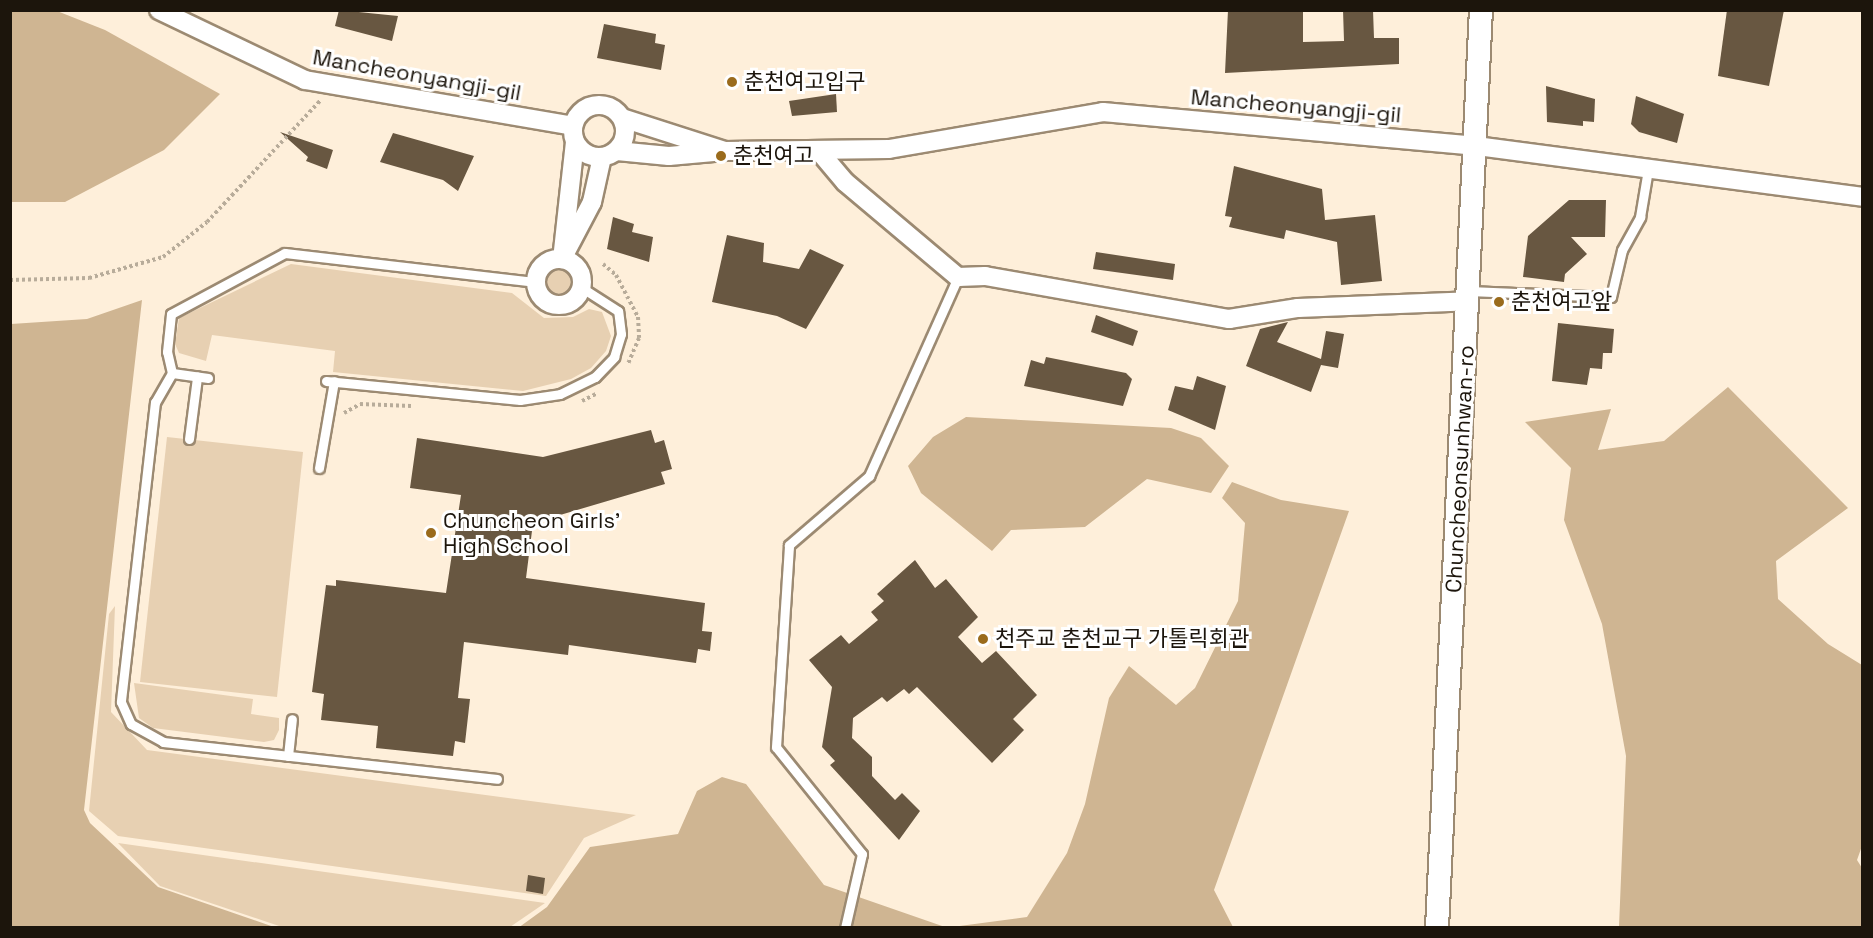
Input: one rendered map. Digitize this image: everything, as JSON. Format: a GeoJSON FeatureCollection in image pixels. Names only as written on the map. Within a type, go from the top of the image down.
{"type":"FeatureCollection","features":[{"type":"Feature","properties":{"kind":"street","name":"Mancheonyangji-gil"},"geometry":{"type":"LineString","coordinates":[[159,10],[305,80],[574,134]]}},
{"type":"Feature","properties":{"kind":"street","name":"Chuncheonsunhwan-ro"},"geometry":{"type":"LineString","coordinates":[[1437,927],[1477,146],[1481,10]]}},
{"type":"Feature","properties":{"kind":"street"},"geometry":{"type":"LineString","coordinates":[[562,259],[574,134],[590,106],[608,107],[622,118],[725,151]]}},
{"type":"Feature","properties":{"kind":"street","name":"Mancheonyangji-gil"},"geometry":{"type":"LineString","coordinates":[[725,151],[889,149],[1103,112],[1477,146],[1863,197]]}},
{"type":"Feature","properties":{"kind":"street"},"geometry":{"type":"LineString","coordinates":[[562,259],[576,267],[582,288],[574,301],[554,305],[541,297],[536,282],[541,267],[562,259],[592,202],[610,154],[625,135],[622,118]]}},
{"type":"Feature","properties":{"kind":"street"},"geometry":{"type":"LineString","coordinates":[[574,134],[586,154],[669,156],[725,151]]}},
{"type":"Feature","properties":{"kind":"street"},"geometry":{"type":"LineString","coordinates":[[819,150],[845,182],[958,277],[985,276],[1229,319],[1298,308],[1469,296]]}},
{"type":"Feature","properties":{"kind":"lane"},"geometry":{"type":"LineString","coordinates":[[1469,296],[1611,297],[1622,250],[1640,217],[1648,169]]}},
{"type":"Feature","properties":{"kind":"lane"},"geometry":{"type":"LineString","coordinates":[[497,779],[163,742],[131,724],[121,702],[155,402],[172,373],[167,352],[171,314],[285,253],[536,282]]}},
{"type":"Feature","properties":{"kind":"lane"},"geometry":{"type":"LineString","coordinates":[[845,927],[862,854],[776,747],[789,545],[869,476],[958,277]]}},
{"type":"Feature","properties":{"kind":"lane"},"geometry":{"type":"LineString","coordinates":[[319,468],[330,381],[520,400],[560,394],[595,377],[614,357],[621,334],[618,311],[582,288]]}},
{"type":"Feature","properties":{"kind":"lane"},"geometry":{"type":"LineString","coordinates":[[172,373],[208,378]]}},
{"type":"Feature","properties":{"kind":"lane"},"geometry":{"type":"LineString","coordinates":[[189,439],[197,377]]}},
{"type":"Feature","properties":{"kind":"lane"},"geometry":{"type":"LineString","coordinates":[[288,756],[292,719]]}},
{"type":"Feature","properties":{"kind":"path"},"geometry":{"type":"LineString","coordinates":[[10,280],[89,278],[163,257],[207,222],[336,87]]}},
{"type":"Feature","properties":{"kind":"shaded area"},"geometry":{"type":"Polygon","coordinates":[[[11,10],[57,11],[105,30],[220,94],[164,150],[65,202],[11,202],[11,10]]]}},
{"type":"Feature","properties":{"kind":"shaded area"},"geometry":{"type":"Polygon","coordinates":[[[291,264],[512,293],[544,318],[573,317],[589,309],[602,312],[611,336],[606,351],[591,368],[571,379],[523,391],[333,372],[335,351],[212,335],[206,361],[179,353],[175,344],[179,318],[291,264]]]}},
{"type":"Feature","properties":{"kind":"shaded area"},"geometry":{"type":"Polygon","coordinates":[[[559,270],[569,274],[573,284],[569,294],[559,298],[549,294],[545,284],[549,274],[559,270]]]}},
{"type":"Feature","properties":{"kind":"shaded area"},"geometry":{"type":"Polygon","coordinates":[[[142,300],[84,810],[90,823],[158,887],[274,927],[11,927],[11,324],[87,319],[142,300]]]}},
{"type":"Feature","properties":{"kind":"shaded area"},"geometry":{"type":"Polygon","coordinates":[[[1728,387],[1848,508],[1776,561],[1778,599],[1828,644],[1862,665],[1862,846],[1857,860],[1862,868],[1862,927],[1619,927],[1626,756],[1602,624],[1564,520],[1571,468],[1525,422],[1611,409],[1598,450],[1664,441],[1728,387]]]}},
{"type":"Feature","properties":{"kind":"shaded area"},"geometry":{"type":"Polygon","coordinates":[[[966,417],[1171,428],[1201,438],[1229,466],[1211,493],[1147,479],[1085,527],[1011,530],[992,551],[921,493],[908,466],[933,437],[966,417]]]}},
{"type":"Feature","properties":{"kind":"shaded area"},"geometry":{"type":"Polygon","coordinates":[[[167,437],[303,452],[277,697],[140,682],[167,437]]]}},
{"type":"Feature","properties":{"kind":"shaded area"},"geometry":{"type":"Polygon","coordinates":[[[1232,482],[1281,500],[1349,511],[1214,890],[1233,927],[952,927],[1027,917],[1067,853],[1085,804],[1109,698],[1129,666],[1176,705],[1195,688],[1238,601],[1245,523],[1222,498],[1232,482]]]}},
{"type":"Feature","properties":{"kind":"shaded area"},"geometry":{"type":"Polygon","coordinates":[[[115,606],[111,712],[147,750],[636,815],[584,838],[546,896],[118,836],[89,811],[109,614],[115,606]]]}},
{"type":"Feature","properties":{"kind":"shaded area"},"geometry":{"type":"Polygon","coordinates":[[[134,683],[253,699],[251,714],[279,718],[279,730],[274,740],[264,742],[153,728],[139,718],[134,683]]]}},
{"type":"Feature","properties":{"kind":"shaded area"},"geometry":{"type":"Polygon","coordinates":[[[722,777],[746,784],[824,885],[945,927],[518,928],[547,907],[590,847],[678,834],[697,791],[722,777]]]}},
{"type":"Feature","properties":{"kind":"shaded area"},"geometry":{"type":"Polygon","coordinates":[[[118,843],[545,903],[510,927],[282,927],[160,886],[118,843]]]}},
{"type":"Feature","properties":{"kind":"building"},"geometry":{"type":"Polygon","coordinates":[[[339,10],[398,16],[392,41],[335,26],[339,10]]]}},
{"type":"Feature","properties":{"kind":"building"},"geometry":{"type":"Polygon","coordinates":[[[1228,10],[1303,10],[1303,42],[1344,41],[1343,10],[1373,10],[1374,38],[1399,38],[1399,64],[1225,73],[1228,10]]]}},
{"type":"Feature","properties":{"kind":"building"},"geometry":{"type":"Polygon","coordinates":[[[1727,10],[1784,10],[1769,86],[1718,76],[1727,10]]]}},
{"type":"Feature","properties":{"kind":"building"},"geometry":{"type":"Polygon","coordinates":[[[604,24],[656,34],[655,43],[665,45],[661,70],[597,58],[604,24]]]}},
{"type":"Feature","properties":{"kind":"building"},"geometry":{"type":"Polygon","coordinates":[[[1546,86],[1595,99],[1594,122],[1583,121],[1583,126],[1547,122],[1546,86]]]}},
{"type":"Feature","properties":{"kind":"building"},"geometry":{"type":"Polygon","coordinates":[[[836,94],[837,112],[792,116],[789,101],[836,94]]]}},
{"type":"Feature","properties":{"kind":"building"},"geometry":{"type":"Polygon","coordinates":[[[1636,96],[1684,114],[1677,143],[1639,132],[1631,124],[1636,96]]]}},
{"type":"Feature","properties":{"kind":"building"},"geometry":{"type":"Polygon","coordinates":[[[280,132],[333,150],[327,169],[306,161],[308,157],[280,132]]]}},
{"type":"Feature","properties":{"kind":"building"},"geometry":{"type":"Polygon","coordinates":[[[393,133],[474,156],[458,191],[443,180],[380,162],[393,133]]]}},
{"type":"Feature","properties":{"kind":"building"},"geometry":{"type":"Polygon","coordinates":[[[1234,166],[1322,189],[1325,220],[1375,215],[1382,281],[1341,285],[1337,242],[1286,230],[1284,239],[1229,227],[1232,217],[1225,216],[1234,166]]]}},
{"type":"Feature","properties":{"kind":"building"},"geometry":{"type":"Polygon","coordinates":[[[1569,200],[1606,200],[1605,237],[1571,237],[1587,254],[1565,274],[1564,282],[1523,277],[1528,236],[1569,200]]]}},
{"type":"Feature","properties":{"kind":"building"},"geometry":{"type":"Polygon","coordinates":[[[613,217],[634,224],[632,232],[653,237],[649,262],[607,249],[613,217]]]}},
{"type":"Feature","properties":{"kind":"building"},"geometry":{"type":"Polygon","coordinates":[[[727,235],[764,243],[763,262],[799,269],[810,249],[844,265],[806,329],[777,316],[712,302],[727,235]]]}},
{"type":"Feature","properties":{"kind":"building"},"geometry":{"type":"Polygon","coordinates":[[[1096,252],[1175,264],[1173,280],[1093,269],[1096,252]]]}},
{"type":"Feature","properties":{"kind":"building"},"geometry":{"type":"Polygon","coordinates":[[[1096,315],[1138,331],[1133,346],[1091,332],[1096,315]]]}},
{"type":"Feature","properties":{"kind":"building"},"geometry":{"type":"Polygon","coordinates":[[[1288,322],[1277,342],[1321,359],[1326,331],[1344,334],[1338,368],[1321,365],[1311,392],[1246,366],[1260,329],[1288,322]]]}},
{"type":"Feature","properties":{"kind":"building"},"geometry":{"type":"Polygon","coordinates":[[[1558,323],[1614,329],[1612,353],[1603,353],[1602,369],[1590,368],[1587,385],[1552,381],[1558,323]]]}},
{"type":"Feature","properties":{"kind":"building"},"geometry":{"type":"Polygon","coordinates":[[[1046,357],[1126,373],[1132,379],[1123,406],[1024,386],[1031,360],[1044,364],[1046,357]]]}},
{"type":"Feature","properties":{"kind":"building"},"geometry":{"type":"Polygon","coordinates":[[[1197,376],[1226,386],[1215,430],[1168,410],[1175,386],[1193,390],[1197,376]]]}},
{"type":"Feature","properties":{"kind":"building"},"geometry":{"type":"Polygon","coordinates":[[[651,430],[655,443],[664,440],[672,469],[661,472],[665,484],[533,523],[526,578],[705,603],[702,631],[712,632],[710,651],[698,649],[696,663],[569,645],[568,655],[464,642],[458,698],[470,699],[465,743],[455,741],[453,756],[376,748],[378,726],[321,720],[324,694],[312,692],[326,585],[336,586],[336,580],[446,593],[461,495],[410,488],[417,438],[543,457],[651,430]]]}},
{"type":"Feature","properties":{"kind":"building"},"geometry":{"type":"Polygon","coordinates":[[[915,560],[935,588],[946,579],[978,617],[958,637],[982,663],[996,651],[1037,695],[1013,719],[1024,730],[992,763],[917,687],[909,694],[904,689],[887,702],[882,697],[853,718],[852,738],[872,757],[872,776],[895,800],[902,793],[920,811],[899,840],[830,765],[835,761],[822,747],[832,687],[809,660],[841,635],[849,644],[878,620],[871,612],[884,601],[877,594],[915,560]]]}},
{"type":"Feature","properties":{"kind":"building"},"geometry":{"type":"Polygon","coordinates":[[[528,875],[545,878],[543,894],[526,891],[528,875]]]}},
{"type":"Feature","properties":{"kind":"place","name":"춘천여고입구"},"geometry":{"type":"Point","coordinates":[732,82]}},
{"type":"Feature","properties":{"kind":"place","name":"춘천여고"},"geometry":{"type":"Point","coordinates":[721,156]}},
{"type":"Feature","properties":{"kind":"place","name":"춘천여고앞"},"geometry":{"type":"Point","coordinates":[1499,302]}},
{"type":"Feature","properties":{"kind":"place","name":"Chuncheon Girls' High School"},"geometry":{"type":"Point","coordinates":[431,533]}},
{"type":"Feature","properties":{"kind":"place","name":"천주교 춘천교구 가톨릭회관"},"geometry":{"type":"Point","coordinates":[983,639]}}]}
